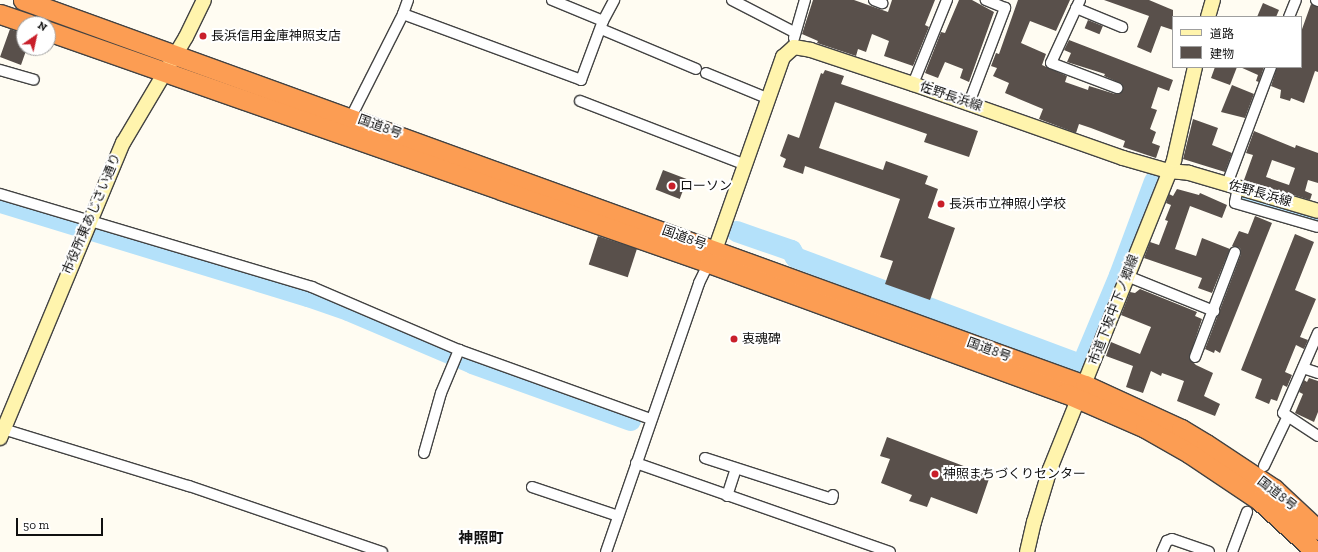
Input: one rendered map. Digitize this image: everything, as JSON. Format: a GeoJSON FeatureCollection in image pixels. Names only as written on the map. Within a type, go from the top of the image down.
{"type":"FeatureCollection","features":[{"type":"Feature","properties":{"kind":"highway","name":"国道8号"},"geometry":{"type":"LineString","coordinates":[[23,0],[352,117],[712,256],[1181,429],[1274,489],[1318,530]]}},
{"type":"Feature","properties":{"kind":"highway"},"geometry":{"type":"LineString","coordinates":[[0,14],[16,20]]}},
{"type":"Feature","properties":{"kind":"highway","name":"国道8号"},"geometry":{"type":"LineString","coordinates":[[56,33],[164,71],[712,256]]}},
{"type":"Feature","properties":{"kind":"highway","name":"国道8号"},"geometry":{"type":"LineString","coordinates":[[1082,392],[1189,452],[1258,500],[1316,552]]}},
{"type":"Feature","properties":{"kind":"street","name":"市役所東あじさい通り"},"geometry":{"type":"LineString","coordinates":[[1,432],[87,225],[123,143],[164,71],[176,54],[204,0]]}},
{"type":"Feature","properties":{"kind":"street"},"geometry":{"type":"LineString","coordinates":[[352,117],[403,14],[408,0]]}},
{"type":"Feature","properties":{"kind":"street"},"geometry":{"type":"LineString","coordinates":[[552,0],[701,71],[768,99]]}},
{"type":"Feature","properties":{"kind":"street"},"geometry":{"type":"LineString","coordinates":[[403,14],[581,80],[602,25],[614,0]]}},
{"type":"Feature","properties":{"kind":"street"},"geometry":{"type":"LineString","coordinates":[[732,0],[794,32]]}},
{"type":"Feature","properties":{"kind":"street"},"geometry":{"type":"LineString","coordinates":[[606,552],[699,282],[712,256],[783,57],[794,47],[794,32],[805,0]]}},
{"type":"Feature","properties":{"kind":"street"},"geometry":{"type":"LineString","coordinates":[[913,84],[947,0]]}},
{"type":"Feature","properties":{"kind":"street"},"geometry":{"type":"LineString","coordinates":[[969,103],[1005,8],[986,0]]}},
{"type":"Feature","properties":{"kind":"street"},"geometry":{"type":"LineString","coordinates":[[1208,16],[1213,0]]}},
{"type":"Feature","properties":{"kind":"street"},"geometry":{"type":"LineString","coordinates":[[1290,16],[1296,0]]}},
{"type":"Feature","properties":{"kind":"street"},"geometry":{"type":"LineString","coordinates":[[1117,88],[1051,63],[1078,4],[1122,27]]}},
{"type":"Feature","properties":{"kind":"street","name":"佐野長浜線"},"geometry":{"type":"LineString","coordinates":[[794,47],[811,50],[913,84],[1123,158],[1168,171],[1190,173],[1234,190],[1318,211]]}},
{"type":"Feature","properties":{"kind":"street","name":"市道下坂中下ノ郷線"},"geometry":{"type":"LineString","coordinates":[[1027,552],[1050,469],[1128,276],[1168,171],[1174,160],[1195,68]]}},
{"type":"Feature","properties":{"kind":"street"},"geometry":{"type":"LineString","coordinates":[[1271,68],[1234,190],[1235,203],[1318,227]]}},
{"type":"Feature","properties":{"kind":"street"},"geometry":{"type":"LineString","coordinates":[[0,70],[34,80]]}},
{"type":"Feature","properties":{"kind":"street"},"geometry":{"type":"LineString","coordinates":[[580,101],[746,164]]}},
{"type":"Feature","properties":{"kind":"street"},"geometry":{"type":"LineString","coordinates":[[0,194],[87,225],[312,287],[459,350],[651,419]]}},
{"type":"Feature","properties":{"kind":"street"},"geometry":{"type":"LineString","coordinates":[[1195,357],[1236,252]]}},
{"type":"Feature","properties":{"kind":"street"},"geometry":{"type":"LineString","coordinates":[[1128,276],[1214,311]]}},
{"type":"Feature","properties":{"kind":"street"},"geometry":{"type":"LineString","coordinates":[[1318,333],[1283,413],[1318,436]]}},
{"type":"Feature","properties":{"kind":"street"},"geometry":{"type":"LineString","coordinates":[[424,452],[441,393],[459,350]]}},
{"type":"Feature","properties":{"kind":"street"},"geometry":{"type":"LineString","coordinates":[[1303,368],[1318,373]]}},
{"type":"Feature","properties":{"kind":"street"},"geometry":{"type":"LineString","coordinates":[[1264,466],[1288,416]]}},
{"type":"Feature","properties":{"kind":"street"},"geometry":{"type":"LineString","coordinates":[[1,432],[189,486],[382,552]]}},
{"type":"Feature","properties":{"kind":"street"},"geometry":{"type":"LineString","coordinates":[[705,458],[832,499],[833,495]]}},
{"type":"Feature","properties":{"kind":"street"},"geometry":{"type":"LineString","coordinates":[[636,463],[890,552]]}},
{"type":"Feature","properties":{"kind":"street"},"geometry":{"type":"LineString","coordinates":[[727,496],[736,468]]}},
{"type":"Feature","properties":{"kind":"street"},"geometry":{"type":"LineString","coordinates":[[532,487],[618,516]]}},
{"type":"Feature","properties":{"kind":"street"},"geometry":{"type":"LineString","coordinates":[[1232,552],[1248,512]]}},
{"type":"Feature","properties":{"kind":"street"},"geometry":{"type":"LineString","coordinates":[[1162,552],[1167,541],[1172,539],[1209,552]]}},
{"type":"Feature","properties":{"kind":"building"},"geometry":{"type":"Polygon","coordinates":[[[813,0],[854,0],[888,12],[892,0],[935,0],[925,25],[929,27],[913,66],[884,56],[889,41],[872,34],[866,52],[858,49],[856,56],[817,43],[818,41],[802,34],[813,0]]]}},
{"type":"Feature","properties":{"kind":"building"},"geometry":{"type":"Polygon","coordinates":[[[959,0],[972,0],[994,12],[969,82],[960,78],[963,69],[945,62],[938,78],[925,73],[941,32],[945,33],[959,0]]]}},
{"type":"Feature","properties":{"kind":"building"},"geometry":{"type":"Polygon","coordinates":[[[1018,0],[1070,0],[1056,31],[1030,21],[1021,43],[1046,54],[1042,65],[1067,76],[1065,82],[1088,90],[1089,86],[1115,94],[1123,90],[1122,84],[1104,76],[1105,74],[1067,62],[1071,53],[1064,50],[1069,40],[1173,80],[1169,91],[1158,87],[1151,108],[1157,110],[1150,129],[1156,132],[1152,143],[1160,146],[1156,158],[1123,147],[1125,141],[1079,124],[1076,133],[1039,119],[1043,109],[1005,93],[1009,83],[993,76],[997,68],[991,66],[996,53],[999,54],[1018,0]]]}},
{"type":"Feature","properties":{"kind":"building"},"geometry":{"type":"Polygon","coordinates":[[[1104,0],[1149,0],[1173,10],[1172,30],[1161,26],[1151,53],[1137,47],[1149,16],[1104,0]]]}},
{"type":"Feature","properties":{"kind":"building"},"geometry":{"type":"Polygon","coordinates":[[[1263,3],[1279,10],[1276,16],[1257,16],[1263,3]]]}},
{"type":"Feature","properties":{"kind":"building"},"geometry":{"type":"Polygon","coordinates":[[[1311,4],[1318,7],[1318,72],[1315,71],[1304,103],[1291,98],[1290,101],[1280,98],[1281,90],[1271,86],[1277,68],[1302,68],[1302,29],[1311,4]]]}},
{"type":"Feature","properties":{"kind":"building"},"geometry":{"type":"Polygon","coordinates":[[[1088,20],[1103,26],[1099,34],[1085,28],[1088,20]]]}},
{"type":"Feature","properties":{"kind":"building"},"geometry":{"type":"Polygon","coordinates":[[[10,29],[16,31],[16,56],[24,56],[21,65],[0,57],[10,29]]]}},
{"type":"Feature","properties":{"kind":"building"},"geometry":{"type":"Polygon","coordinates":[[[1215,68],[1237,68],[1230,85],[1211,78],[1215,68]]]}},
{"type":"Feature","properties":{"kind":"building"},"geometry":{"type":"Polygon","coordinates":[[[1242,68],[1264,68],[1259,82],[1256,81],[1258,75],[1242,68]]]}},
{"type":"Feature","properties":{"kind":"building"},"geometry":{"type":"Polygon","coordinates":[[[825,70],[844,76],[841,84],[978,131],[969,157],[924,142],[927,134],[835,102],[819,148],[883,170],[886,161],[928,176],[925,184],[938,189],[928,218],[955,228],[930,300],[885,284],[893,261],[880,257],[900,199],[805,166],[803,174],[783,167],[786,159],[780,156],[788,134],[799,138],[821,73],[823,74],[825,70]]]}},
{"type":"Feature","properties":{"kind":"building"},"geometry":{"type":"Polygon","coordinates":[[[1232,85],[1254,94],[1245,118],[1221,112],[1232,85]]]}},
{"type":"Feature","properties":{"kind":"building"},"geometry":{"type":"Polygon","coordinates":[[[1193,119],[1218,128],[1212,145],[1232,153],[1225,172],[1183,159],[1193,119]]]}},
{"type":"Feature","properties":{"kind":"building"},"geometry":{"type":"Polygon","coordinates":[[[1254,131],[1295,148],[1296,145],[1318,153],[1318,183],[1308,180],[1305,191],[1312,194],[1310,200],[1244,180],[1253,155],[1246,153],[1254,131]],[[1272,160],[1266,177],[1289,185],[1295,168],[1272,160]]]}},
{"type":"Feature","properties":{"kind":"building"},"geometry":{"type":"Polygon","coordinates":[[[663,170],[687,179],[680,199],[655,190],[663,170]]]}},
{"type":"Feature","properties":{"kind":"building"},"geometry":{"type":"Polygon","coordinates":[[[1177,189],[1199,195],[1200,193],[1227,205],[1222,218],[1190,206],[1175,249],[1196,256],[1202,238],[1230,249],[1212,293],[1198,288],[1202,278],[1144,258],[1150,242],[1159,245],[1168,221],[1165,220],[1171,205],[1166,203],[1169,194],[1173,196],[1177,189]]]}},
{"type":"Feature","properties":{"kind":"building"},"geometry":{"type":"Polygon","coordinates":[[[1255,216],[1272,223],[1220,353],[1215,350],[1214,353],[1205,349],[1241,254],[1240,248],[1232,246],[1239,231],[1248,234],[1255,216]]]}},
{"type":"Feature","properties":{"kind":"building"},"geometry":{"type":"Polygon","coordinates":[[[1295,234],[1314,242],[1295,290],[1316,299],[1300,337],[1308,340],[1304,349],[1296,345],[1285,372],[1292,375],[1287,387],[1283,385],[1277,401],[1271,399],[1269,404],[1255,398],[1262,379],[1241,370],[1295,234]]]}},
{"type":"Feature","properties":{"kind":"building"},"geometry":{"type":"Polygon","coordinates":[[[598,236],[637,249],[628,277],[589,265],[598,236]]]}},
{"type":"Feature","properties":{"kind":"building"},"geometry":{"type":"Polygon","coordinates":[[[1140,289],[1197,312],[1195,316],[1202,319],[1189,358],[1196,365],[1213,373],[1204,396],[1220,404],[1215,416],[1177,401],[1184,381],[1162,373],[1161,376],[1151,371],[1143,393],[1126,387],[1133,366],[1106,356],[1111,342],[1140,354],[1151,327],[1121,315],[1130,292],[1135,293],[1140,289]]]}},
{"type":"Feature","properties":{"kind":"building"},"geometry":{"type":"Polygon","coordinates":[[[1309,378],[1318,381],[1318,412],[1314,422],[1295,413],[1303,394],[1299,392],[1304,380],[1307,382],[1309,378]]]}},
{"type":"Feature","properties":{"kind":"building"},"geometry":{"type":"Polygon","coordinates":[[[887,437],[990,476],[977,514],[931,497],[927,507],[909,501],[912,495],[881,483],[890,459],[880,456],[887,437]]]}},
{"type":"Feature","properties":{"kind":"waterway"},"geometry":{"type":"LineString","coordinates":[[736,231],[791,250],[795,257],[1077,363],[1083,361],[1119,275],[1154,181]]}},
{"type":"Feature","properties":{"kind":"waterway"},"geometry":{"type":"LineString","coordinates":[[1242,197],[1318,220]]}},
{"type":"Feature","properties":{"kind":"waterway"},"geometry":{"type":"LineString","coordinates":[[0,202],[308,296],[348,310],[472,363],[630,420]]}},
{"type":"Feature","properties":{"kind":"place","name":"長浜信用金庫神照支店"},"geometry":{"type":"Point","coordinates":[203,36]}},
{"type":"Feature","properties":{"kind":"place","name":"ローソン"},"geometry":{"type":"Point","coordinates":[672,186]}},
{"type":"Feature","properties":{"kind":"place","name":"長浜市立神照小学校"},"geometry":{"type":"Point","coordinates":[941,204]}},
{"type":"Feature","properties":{"kind":"place","name":"衷魂碑"},"geometry":{"type":"Point","coordinates":[734,339]}},
{"type":"Feature","properties":{"kind":"place","name":"神照まちづくりセンター"},"geometry":{"type":"Point","coordinates":[935,474]}},
{"type":"Feature","properties":{"kind":"district","name":"神照町"},"geometry":{"type":"Point","coordinates":[481,539]}}]}
